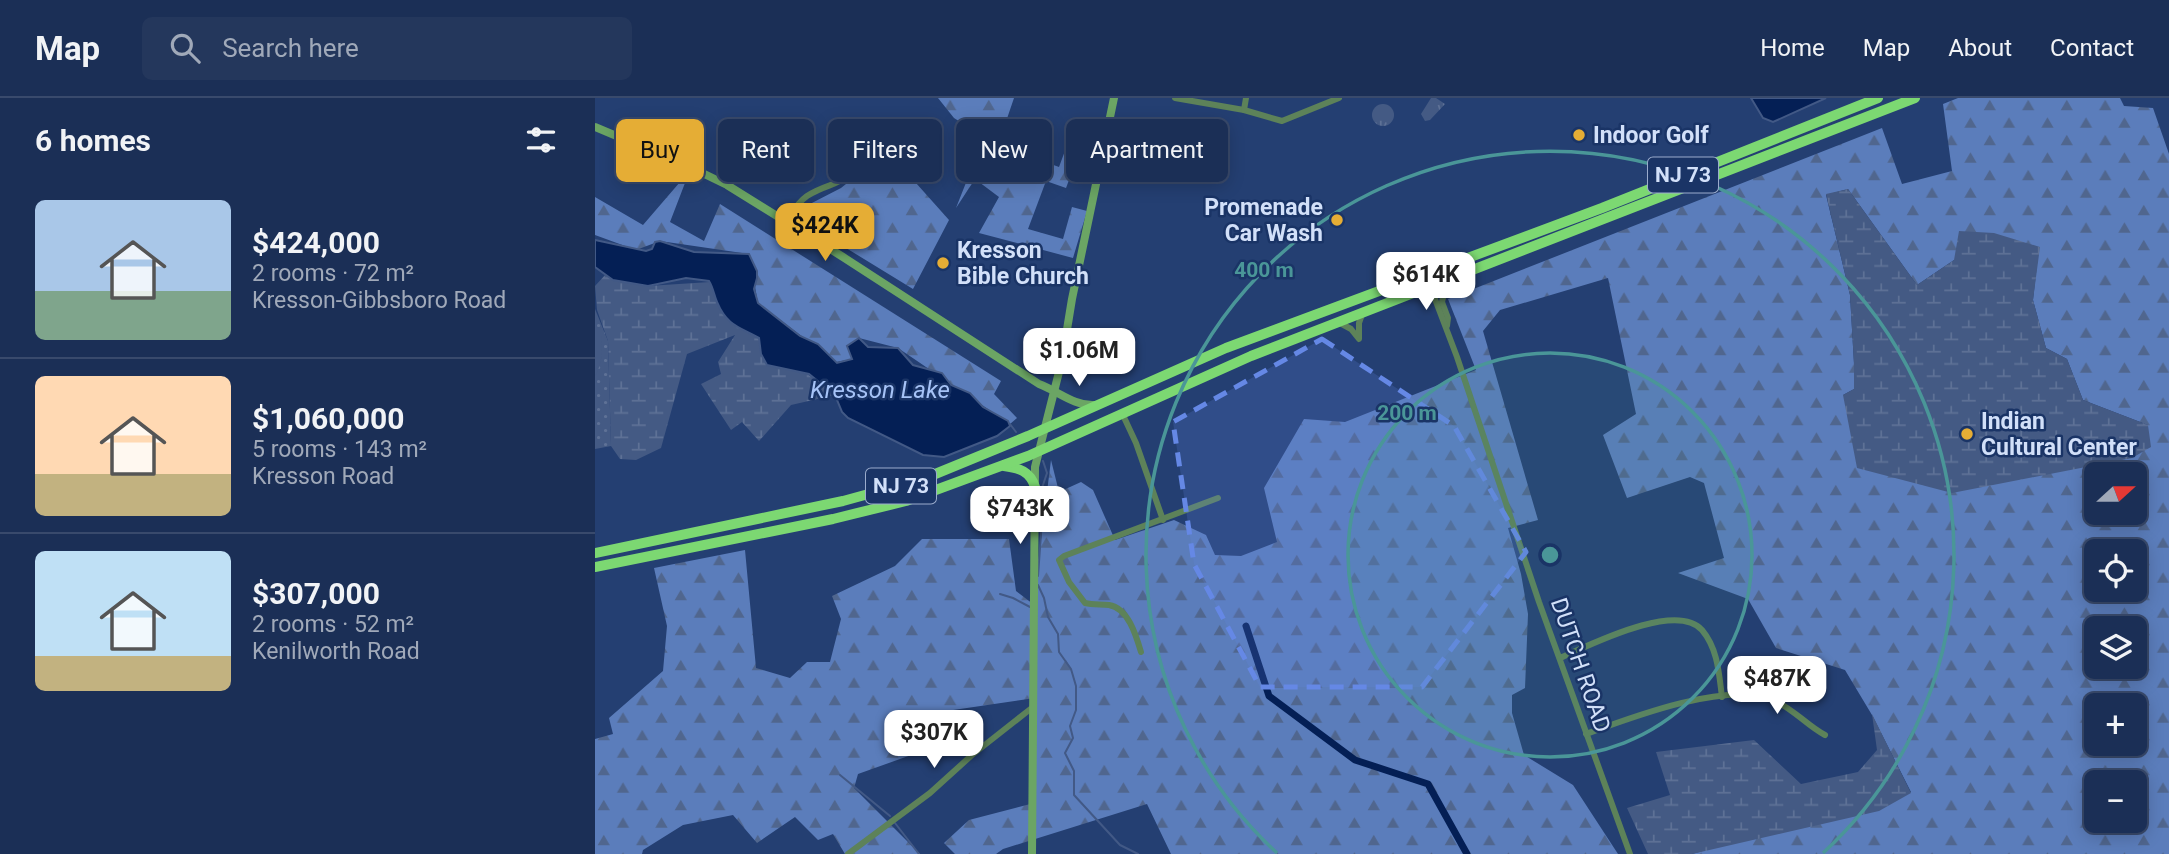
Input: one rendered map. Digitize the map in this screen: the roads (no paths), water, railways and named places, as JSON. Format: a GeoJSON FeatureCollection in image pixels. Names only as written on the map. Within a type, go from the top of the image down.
{"type":"FeatureCollection","features":[{"type":"Feature","properties":{"kind":"highway","name":"NJ 73"},"geometry":{"type":"LineString","coordinates":[[595,553],[843,501],[946,471],[1226,348],[1602,208],[1878,98]]}},
{"type":"Feature","properties":{"kind":"highway","name":"NJ 73"},"geometry":{"type":"LineString","coordinates":[[595,567],[906,501],[1039,451],[1251,356],[1915,98]]}},
{"type":"Feature","properties":{"kind":"highway"},"geometry":{"type":"LineString","coordinates":[[1430,286],[1436,276],[1454,268],[1460,261]]}},
{"type":"Feature","properties":{"kind":"highway"},"geometry":{"type":"LineString","coordinates":[[998,466],[1023,471],[1030,476],[1035,487]]}},
{"type":"Feature","properties":{"kind":"street"},"geometry":{"type":"LineString","coordinates":[[1032,854],[1035,467],[1056,391],[1072,299],[1114,98]]}},
{"type":"Feature","properties":{"kind":"street"},"geometry":{"type":"LineString","coordinates":[[1175,98],[1244,110],[1282,121],[1339,98]]}},
{"type":"Feature","properties":{"kind":"street"},"geometry":{"type":"LineString","coordinates":[[1244,110],[1246,98]]}},
{"type":"Feature","properties":{"kind":"street"},"geometry":{"type":"LineString","coordinates":[[595,127],[726,185],[1039,384],[1078,405],[1098,405]]}},
{"type":"Feature","properties":{"kind":"street"},"geometry":{"type":"LineString","coordinates":[[785,223],[804,198],[839,182]]}},
{"type":"Feature","properties":{"kind":"street","name":"DUTCH ROAD"},"geometry":{"type":"LineString","coordinates":[[1447,280],[1442,302],[1448,318],[1447,328]]}},
{"type":"Feature","properties":{"kind":"street","name":"DUTCH ROAD"},"geometry":{"type":"LineString","coordinates":[[1430,286],[1630,854]]}},
{"type":"Feature","properties":{"kind":"street"},"geometry":{"type":"LineString","coordinates":[[1338,322],[1351,329],[1359,339],[1359,323],[1363,312]]}},
{"type":"Feature","properties":{"kind":"street"},"geometry":{"type":"LineString","coordinates":[[1122,413],[1136,443],[1163,520]]}},
{"type":"Feature","properties":{"kind":"street"},"geometry":{"type":"LineString","coordinates":[[1141,652],[1136,635],[1120,610],[1111,606],[1085,603],[1069,582],[1059,560],[1218,498]]}},
{"type":"Feature","properties":{"kind":"street"},"geometry":{"type":"LineString","coordinates":[[1560,658],[1648,624],[1684,620],[1698,626],[1713,647],[1723,697]]}},
{"type":"Feature","properties":{"kind":"street"},"geometry":{"type":"LineString","coordinates":[[1586,734],[1665,707],[1743,695],[1774,700],[1825,735]]}},
{"type":"Feature","properties":{"kind":"street"},"geometry":{"type":"LineString","coordinates":[[848,854],[930,793],[972,755],[1035,706]]}},
{"type":"Feature","properties":{"kind":"water"},"geometry":{"type":"Polygon","coordinates":[[[1751,98],[1826,98],[1773,122],[1763,118],[1751,98]]]}},
{"type":"Feature","properties":{"kind":"water","name":"Kresson Lake"},"geometry":{"type":"Polygon","coordinates":[[[595,240],[646,251],[660,241],[694,252],[749,254],[757,271],[754,289],[758,303],[800,336],[818,344],[837,363],[852,359],[847,346],[859,338],[868,347],[898,348],[913,365],[942,373],[951,385],[970,393],[983,407],[1008,421],[1010,426],[997,436],[944,457],[923,455],[848,418],[842,412],[835,395],[809,374],[767,365],[761,354],[759,338],[734,325],[725,316],[709,281],[686,278],[648,286],[613,280],[595,267],[595,240]]]}},
{"type":"Feature","properties":{"kind":"waterway"},"geometry":{"type":"LineString","coordinates":[[1010,424],[1016,432]]}},
{"type":"Feature","properties":{"kind":"waterway"},"geometry":{"type":"LineString","coordinates":[[1038,576],[1041,491],[1047,473],[1043,461]]}},
{"type":"Feature","properties":{"kind":"waterway"},"geometry":{"type":"LineString","coordinates":[[1038,585],[1048,617],[1058,634],[1059,652],[1071,669],[1076,686],[1076,710],[1070,726],[1073,738],[1065,753],[1074,771],[1074,795],[1120,845],[1138,854]]}},
{"type":"Feature","properties":{"kind":"waterway"},"geometry":{"type":"LineString","coordinates":[[1000,594],[1030,607]]}},
{"type":"Feature","properties":{"kind":"waterway"},"geometry":{"type":"LineString","coordinates":[[1246,626],[1269,696],[1355,760],[1428,784],[1467,854]]}},
{"type":"Feature","properties":{"kind":"waterway"},"geometry":{"type":"LineString","coordinates":[[840,775],[890,816]]}},
{"type":"Feature","properties":{"kind":"waterway"},"geometry":{"type":"LineString","coordinates":[[895,823],[919,854]]}},
{"type":"Feature","properties":{"kind":"place","name":"Indoor Golf"},"geometry":{"type":"Point","coordinates":[1579,135]}},
{"type":"Feature","properties":{"kind":"place","name":"Promenade Car Wash"},"geometry":{"type":"Point","coordinates":[1337,220]}},
{"type":"Feature","properties":{"kind":"place","name":"Kresson Bible Church"},"geometry":{"type":"Point","coordinates":[943,263]}},
{"type":"Feature","properties":{"kind":"place","name":"Indian Cultural Center"},"geometry":{"type":"Point","coordinates":[1967,434]}}]}
